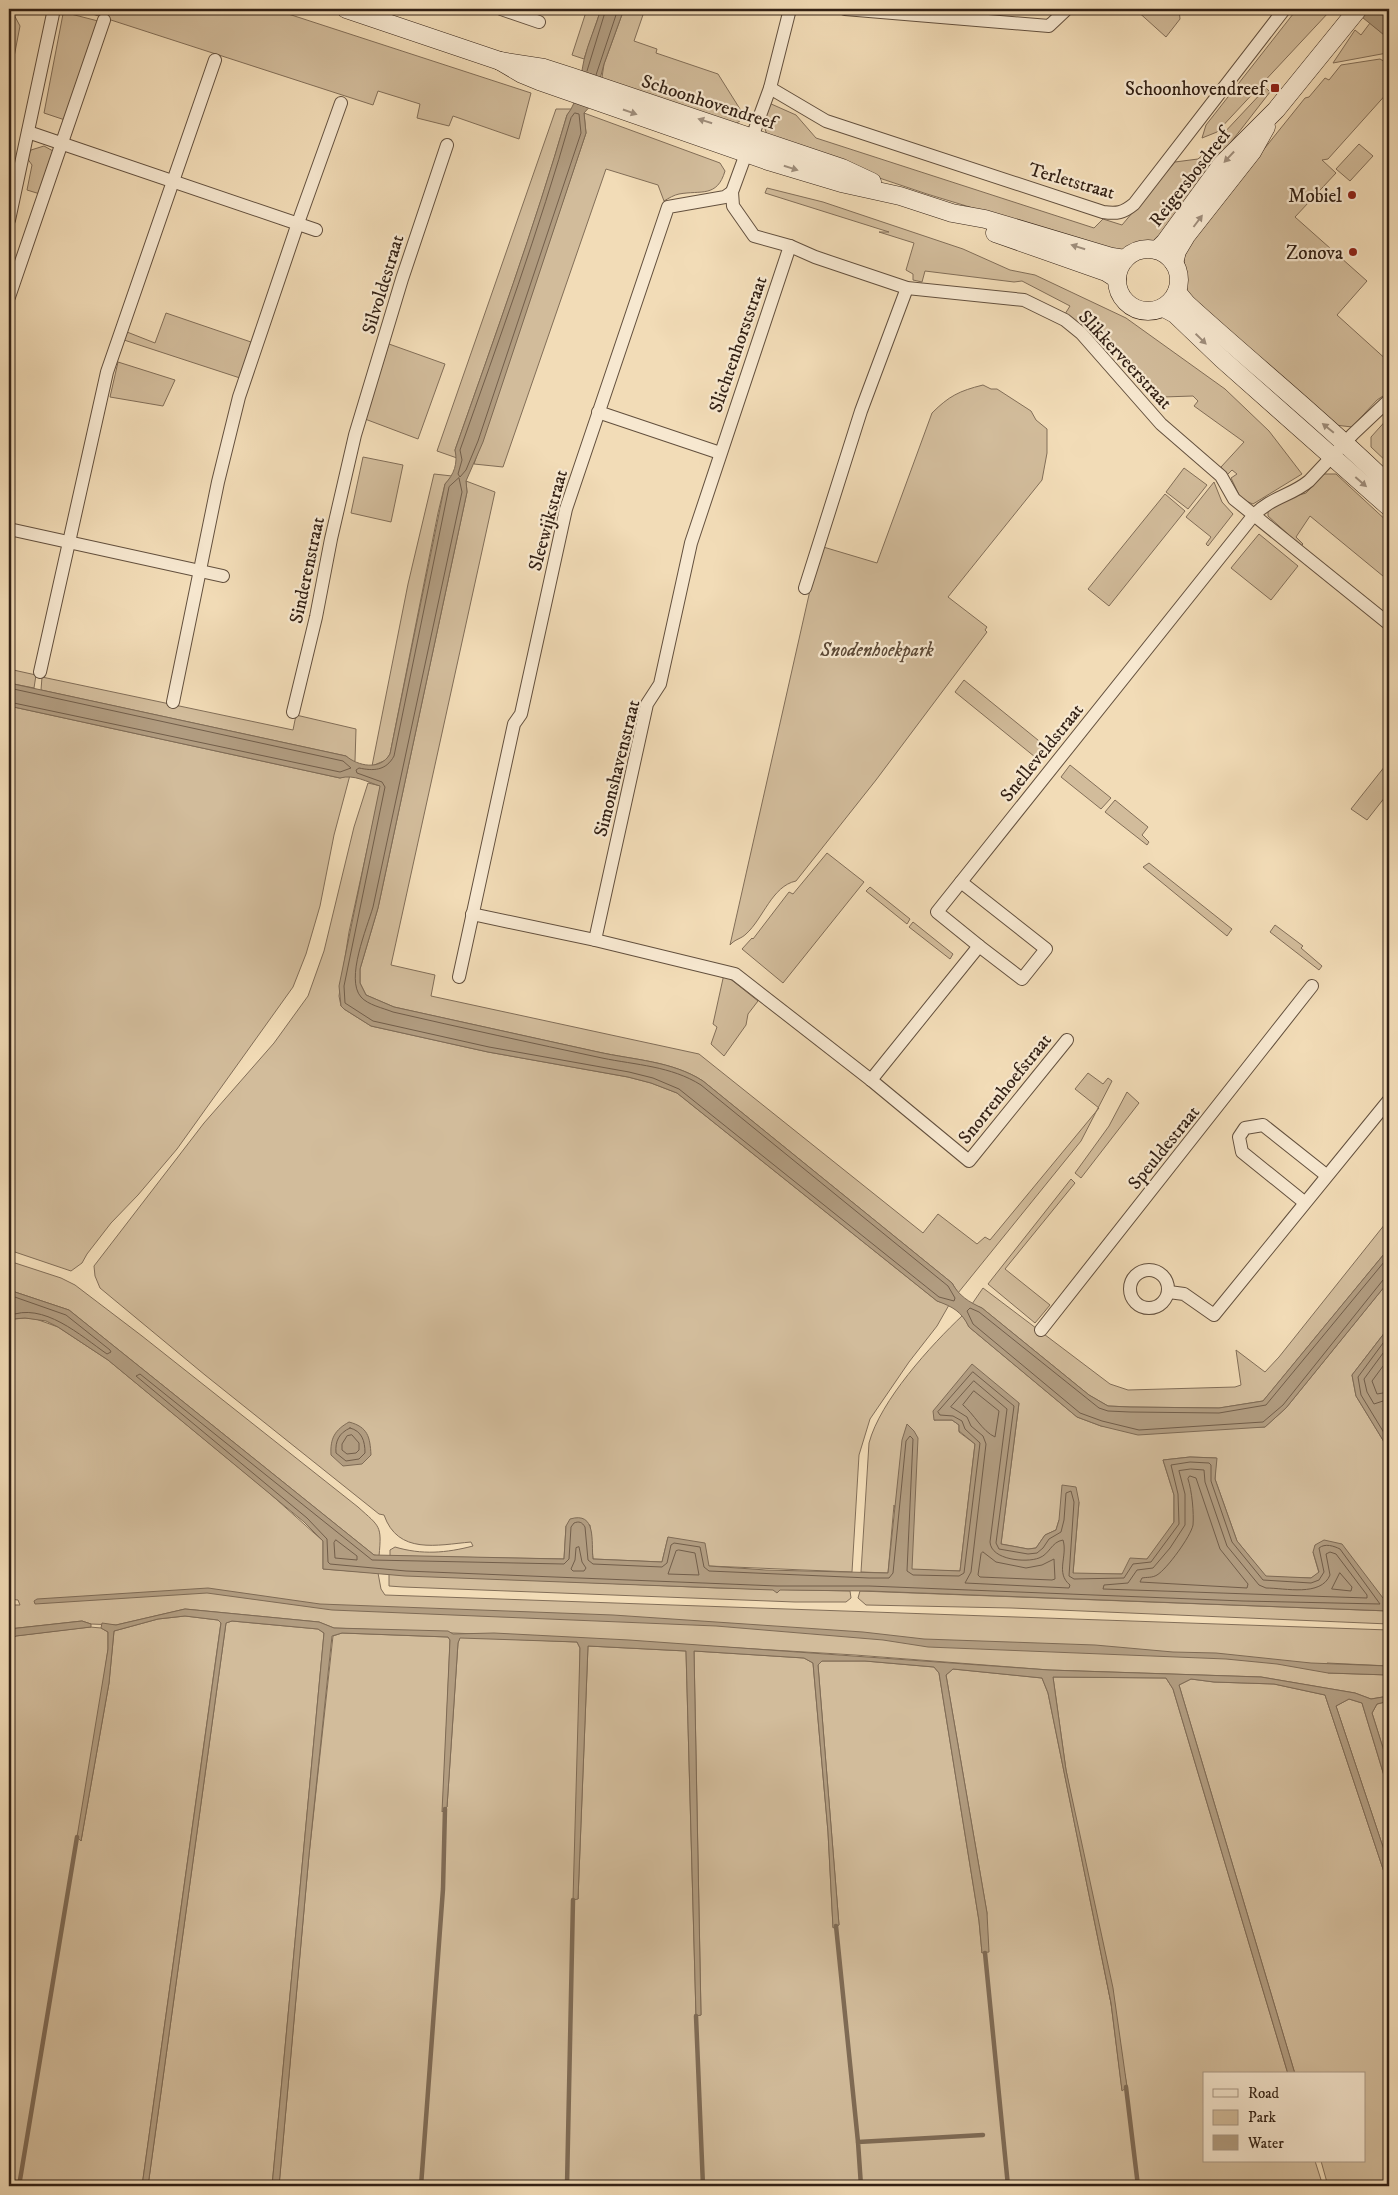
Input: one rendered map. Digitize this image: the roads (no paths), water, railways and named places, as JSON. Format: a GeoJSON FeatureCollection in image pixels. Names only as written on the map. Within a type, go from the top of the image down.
{"type":"FeatureCollection","features":[{"type":"Feature","properties":{"kind":"street"},"geometry":{"type":"LineString","coordinates":[[9,220],[54,9]]}},
{"type":"Feature","properties":{"kind":"street","name":"Schoonhovendreef"},"geometry":{"type":"LineString","coordinates":[[346,9],[500,61],[522,74],[570,84],[748,144],[841,183],[900,196],[952,213],[985,219],[1112,257],[1125,259]]}},
{"type":"Feature","properties":{"kind":"street"},"geometry":{"type":"LineString","coordinates":[[501,9],[539,22]]}},
{"type":"Feature","properties":{"kind":"street"},"geometry":{"type":"LineString","coordinates":[[732,192],[770,88],[790,9]]}},
{"type":"Feature","properties":{"kind":"street"},"geometry":{"type":"LineString","coordinates":[[845,9],[1050,26],[1067,9]]}},
{"type":"Feature","properties":{"kind":"street","name":"Terletstraat"},"geometry":{"type":"LineString","coordinates":[[770,88],[826,121],[1103,212],[1116,214],[1126,211],[1134,204],[1283,9]]}},
{"type":"Feature","properties":{"kind":"street","name":"Reigersbosdreef"},"geometry":{"type":"LineString","coordinates":[[1157,250],[1166,242],[1222,164],[1276,110],[1358,9]]}},
{"type":"Feature","properties":{"kind":"street"},"geometry":{"type":"LineString","coordinates":[[9,298],[104,20]]}},
{"type":"Feature","properties":{"kind":"street"},"geometry":{"type":"LineString","coordinates":[[40,672],[71,542],[107,372],[215,60]]}},
{"type":"Feature","properties":{"kind":"street"},"geometry":{"type":"LineString","coordinates":[[172,702],[218,482],[239,397],[341,103]]}},
{"type":"Feature","properties":{"kind":"street","name":"Reigersbosdreef"},"geometry":{"type":"LineString","coordinates":[[1174,263],[1177,251],[1186,236],[1252,152],[1276,110]]}},
{"type":"Feature","properties":{"kind":"street"},"geometry":{"type":"LineString","coordinates":[[28,132],[61,145],[316,230]]}},
{"type":"Feature","properties":{"kind":"street","name":"Silvoldestraat"},"geometry":{"type":"LineString","coordinates":[[355,435],[402,278],[447,145]]}},
{"type":"Feature","properties":{"kind":"street","name":"Slikkerveerstraat"},"geometry":{"type":"LineString","coordinates":[[732,192],[733,206],[754,236],[790,246],[815,257],[907,288],[1024,300],[1065,320],[1081,333],[1161,424],[1221,476],[1234,499],[1389,624]]}},
{"type":"Feature","properties":{"kind":"street","name":"Sleewijkstraat"},"geometry":{"type":"LineString","coordinates":[[459,977],[514,724],[521,714],[566,508],[668,207],[725,197],[732,192]]}},
{"type":"Feature","properties":{"kind":"street","name":"Schoonhovendreef"},"geometry":{"type":"LineString","coordinates":[[952,213],[980,228],[1106,272],[1117,279]]}},
{"type":"Feature","properties":{"kind":"street","name":"Slichtenhorststraat"},"geometry":{"type":"LineString","coordinates":[[690,548],[790,246]]}},
{"type":"Feature","properties":{"kind":"street"},"geometry":{"type":"LineString","coordinates":[[1145,249],[1157,250],[1167,255],[1174,263],[1180,282],[1178,292],[1164,308],[1148,311],[1132,307],[1124,300],[1118,290],[1119,268],[1125,259],[1134,252],[1145,249]]}},
{"type":"Feature","properties":{"kind":"street"},"geometry":{"type":"LineString","coordinates":[[805,588],[861,411],[907,288]]}},
{"type":"Feature","properties":{"kind":"street"},"geometry":{"type":"LineString","coordinates":[[1178,292],[1187,304],[1345,442],[1389,485]]}},
{"type":"Feature","properties":{"kind":"street"},"geometry":{"type":"LineString","coordinates":[[1164,308],[1175,314],[1222,359],[1389,507]]}},
{"type":"Feature","properties":{"kind":"street","name":"Snelleveldstraat"},"geometry":{"type":"LineString","coordinates":[[979,946],[937,912],[1253,516],[1267,502],[1303,486],[1389,400]]}},
{"type":"Feature","properties":{"kind":"street"},"geometry":{"type":"LineString","coordinates":[[598,412],[720,453]]}},
{"type":"Feature","properties":{"kind":"street","name":"Sinderenstraat"},"geometry":{"type":"LineString","coordinates":[[293,712],[316,617],[331,539],[355,435]]}},
{"type":"Feature","properties":{"kind":"street"},"geometry":{"type":"LineString","coordinates":[[9,529],[223,576]]}},
{"type":"Feature","properties":{"kind":"street","name":"Simonshavenstraat"},"geometry":{"type":"LineString","coordinates":[[595,940],[647,704],[660,684],[690,548]]}},
{"type":"Feature","properties":{"kind":"street"},"geometry":{"type":"LineString","coordinates":[[472,914],[595,940],[735,974],[871,1080],[979,946],[1022,979],[1046,949],[961,882]]}},
{"type":"Feature","properties":{"kind":"street","name":"Speuldestraat"},"geometry":{"type":"LineString","coordinates":[[1041,1330],[1312,986]]}},
{"type":"Feature","properties":{"kind":"street","name":"Snorrenhoefstraat"},"geometry":{"type":"LineString","coordinates":[[871,1080],[969,1161],[1067,1040]]}},
{"type":"Feature","properties":{"kind":"street"},"geometry":{"type":"LineString","coordinates":[[1169,1292],[1184,1294],[1214,1315],[1304,1202],[1389,1100]]}},
{"type":"Feature","properties":{"kind":"street"},"geometry":{"type":"LineString","coordinates":[[1304,1202],[1242,1152],[1239,1137],[1245,1128],[1262,1125],[1326,1175]]}},
{"type":"Feature","properties":{"kind":"water"},"geometry":{"type":"Polygon","coordinates":[[[601,9],[624,9],[604,64],[594,102],[584,113],[586,133],[483,442],[466,481],[467,492],[378,908],[360,969],[360,983],[366,995],[394,1007],[666,1065],[691,1074],[703,1081],[952,1283],[965,1298],[982,1308],[1089,1395],[1108,1406],[1219,1408],[1263,1401],[1389,1248],[1389,1281],[1286,1408],[1265,1427],[1138,1435],[1101,1426],[1077,1417],[969,1327],[956,1310],[937,1301],[677,1093],[628,1077],[488,1052],[371,1026],[344,1009],[341,1006],[339,986],[380,786],[355,778],[340,778],[9,706],[9,683],[346,756],[363,764],[375,765],[386,759],[390,754],[445,484],[454,468],[456,460],[455,450],[499,325],[567,115],[577,96],[586,54],[601,9]]]}},
{"type":"Feature","properties":{"kind":"water"},"geometry":{"type":"Polygon","coordinates":[[[1352,9],[1376,9],[1389,19],[1389,39],[1352,9]]]}},
{"type":"Feature","properties":{"kind":"water"},"geometry":{"type":"Polygon","coordinates":[[[9,1290],[69,1310],[374,1555],[564,1559],[566,1526],[570,1519],[579,1518],[585,1519],[589,1524],[592,1537],[593,1559],[662,1562],[668,1537],[705,1543],[709,1566],[766,1570],[888,1573],[902,1440],[907,1424],[918,1438],[912,1569],[960,1571],[975,1444],[959,1431],[959,1425],[952,1420],[934,1420],[933,1411],[972,1364],[1019,1403],[1001,1544],[1028,1549],[1036,1548],[1045,1535],[1056,1530],[1059,1520],[1062,1485],[1076,1487],[1079,1502],[1073,1573],[1122,1574],[1130,1558],[1147,1559],[1174,1522],[1174,1495],[1163,1460],[1190,1457],[1217,1458],[1215,1479],[1237,1541],[1266,1576],[1311,1578],[1319,1572],[1313,1552],[1315,1545],[1324,1540],[1342,1544],[1383,1598],[1389,1598],[1389,1611],[869,1591],[780,1590],[777,1593],[773,1590],[405,1576],[323,1569],[323,1541],[304,1522],[108,1360],[46,1321],[25,1318],[13,1319],[9,1322],[9,1290]]]}},
{"type":"Feature","properties":{"kind":"water"},"geometry":{"type":"Polygon","coordinates":[[[1389,1327],[1389,1409],[1384,1414],[1389,1420],[1389,1450],[1356,1396],[1352,1375],[1389,1327]]]}},
{"type":"Feature","properties":{"kind":"water"},"geometry":{"type":"Polygon","coordinates":[[[349,1422],[360,1427],[367,1434],[371,1455],[362,1464],[343,1466],[331,1455],[331,1444],[337,1431],[349,1422]]]}},
{"type":"Feature","properties":{"kind":"water"},"geometry":{"type":"Polygon","coordinates":[[[208,1588],[320,1604],[613,1615],[863,1632],[924,1639],[1095,1645],[1173,1652],[1216,1653],[1311,1663],[1389,1666],[1389,1675],[1328,1673],[1277,1664],[1226,1659],[928,1647],[883,1640],[716,1626],[332,1610],[207,1593],[35,1604],[34,1601],[37,1599],[208,1588]]]}},
{"type":"Feature","properties":{"kind":"water"},"geometry":{"type":"Polygon","coordinates":[[[185,1609],[319,1622],[334,1628],[448,1631],[453,1634],[494,1633],[629,1640],[1049,1670],[1261,1677],[1355,1693],[1371,1699],[1389,1696],[1389,1701],[1377,1704],[1372,1713],[1389,1767],[1389,1792],[1362,1703],[1349,1699],[1336,1706],[1389,1865],[1389,1887],[1325,1695],[1274,1684],[1214,1682],[1191,1679],[1179,1685],[1294,2072],[1287,2072],[1173,1689],[1166,1678],[1053,1677],[1066,1770],[1113,1988],[1127,2087],[1122,2091],[1111,2003],[1048,1693],[1042,1678],[953,1669],[946,1675],[987,1913],[989,1952],[982,1953],[979,1921],[939,1673],[934,1667],[865,1661],[822,1661],[818,1665],[839,1925],[833,1928],[828,1832],[813,1663],[804,1658],[694,1651],[701,2015],[696,2016],[686,1651],[588,1646],[578,1899],[573,1900],[580,1648],[577,1642],[460,1638],[458,1643],[447,1807],[442,1812],[450,1640],[448,1637],[342,1633],[332,1636],[309,1855],[279,2186],[272,2186],[324,1633],[318,1629],[232,1621],[226,1623],[148,2186],[142,2186],[221,1623],[218,1620],[185,1616],[158,1619],[114,1631],[109,1683],[81,1841],[77,1837],[108,1649],[108,1632],[101,1628],[102,1623],[116,1625],[185,1609]]]}},
{"type":"Feature","properties":{"kind":"water"},"geometry":{"type":"Polygon","coordinates":[[[82,1621],[91,1624],[91,1627],[16,1636],[9,1642],[9,1629],[82,1621]]]}},
{"type":"Feature","properties":{"kind":"waterway"},"geometry":{"type":"LineString","coordinates":[[421,2186],[443,1889],[445,1809]]}},
{"type":"Feature","properties":{"kind":"waterway"},"geometry":{"type":"LineString","coordinates":[[19,2186],[77,1837]]}},
{"type":"Feature","properties":{"kind":"waterway"},"geometry":{"type":"LineString","coordinates":[[567,2186],[573,1900]]}},
{"type":"Feature","properties":{"kind":"waterway"},"geometry":{"type":"LineString","coordinates":[[836,1926],[858,2142]]}},
{"type":"Feature","properties":{"kind":"waterway"},"geometry":{"type":"LineString","coordinates":[[985,1953],[1008,2186]]}},
{"type":"Feature","properties":{"kind":"waterway"},"geometry":{"type":"LineString","coordinates":[[696,2016],[703,2186]]}},
{"type":"Feature","properties":{"kind":"waterway"},"geometry":{"type":"LineString","coordinates":[[1126,2087],[1138,2186]]}},
{"type":"Feature","properties":{"kind":"waterway"},"geometry":{"type":"LineString","coordinates":[[861,2186],[858,2142],[983,2135]]}},
{"type":"Feature","properties":{"kind":"place","name":"Schoonhovendreef"},"geometry":{"type":"Point","coordinates":[1275,88]}},
{"type":"Feature","properties":{"kind":"place","name":"Mobiel"},"geometry":{"type":"Point","coordinates":[1352,195]}},
{"type":"Feature","properties":{"kind":"place","name":"Zonova"},"geometry":{"type":"Point","coordinates":[1353,252]}},
{"type":"Feature","properties":{"kind":"park label","name":"Snodenhoekpark"},"geometry":{"type":"Point","coordinates":[877,649]}}]}
